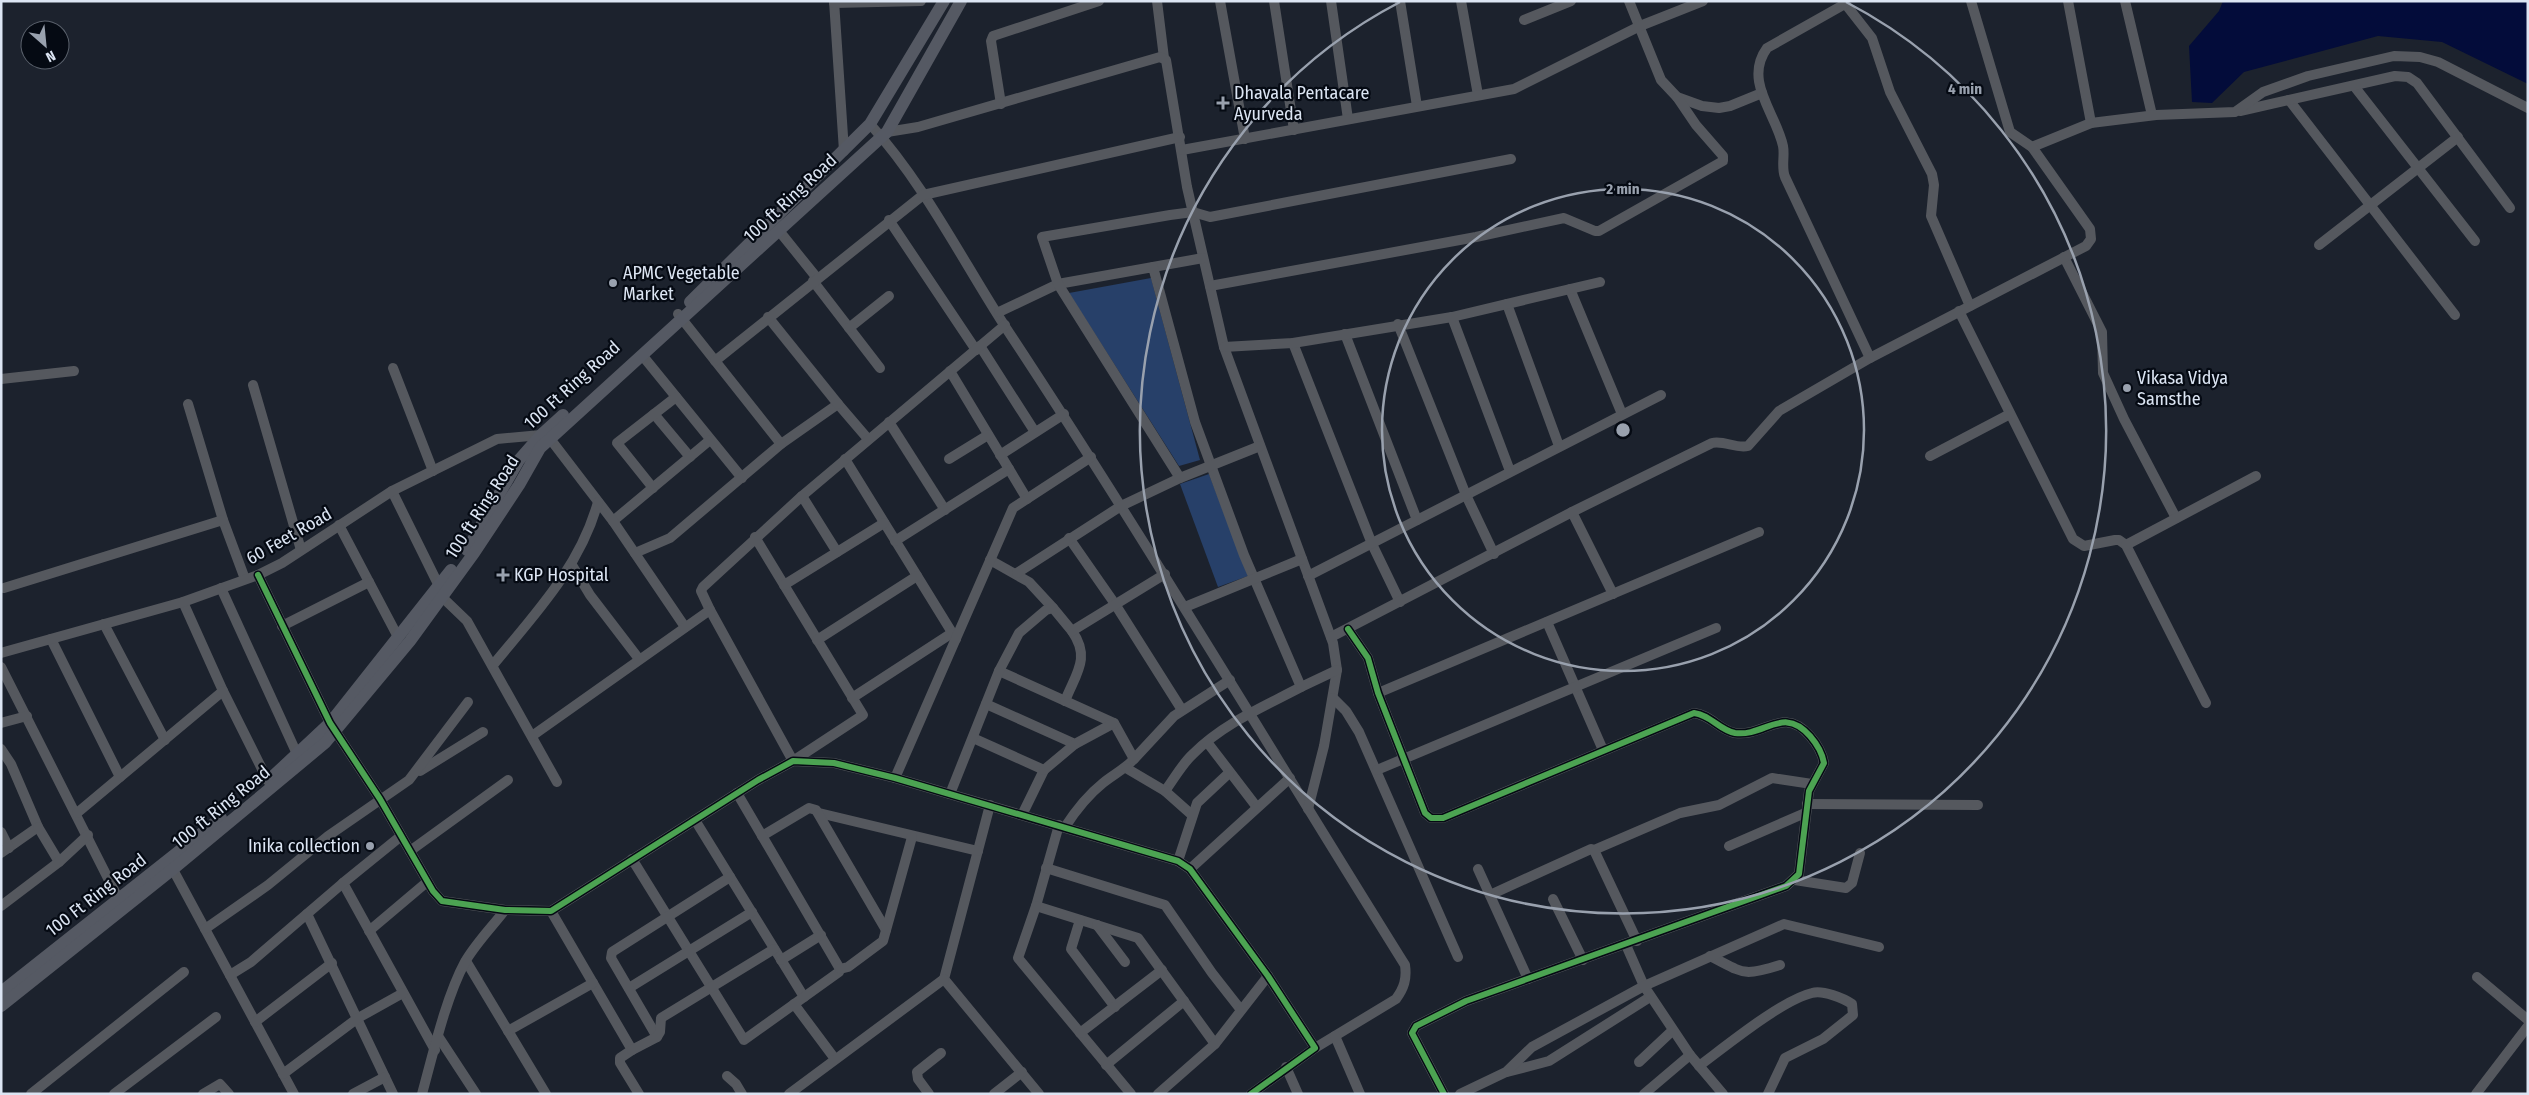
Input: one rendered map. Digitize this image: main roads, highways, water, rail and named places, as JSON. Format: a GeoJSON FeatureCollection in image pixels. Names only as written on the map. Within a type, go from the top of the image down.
{"type":"FeatureCollection","features":[{"type":"Feature","properties":{"kind":"main road","name":"100 Ft Ring Road"},"geometry":{"type":"LineString","coordinates":[[546,437],[680,317],[870,124],[944,1]]}},
{"type":"Feature","properties":{"kind":"main road","name":"100 ft Ring Road"},"geometry":{"type":"LineString","coordinates":[[1,1006],[333,728],[410,641],[440,592],[519,485],[546,437],[566,422],[642,355],[680,317],[780,232],[885,134],[961,1]]}},
{"type":"Feature","properties":{"kind":"main road","name":"100 Ft Ring Road"},"geometry":{"type":"LineString","coordinates":[[1,992],[119,900],[170,865],[297,754],[333,728],[398,637],[440,592]]}},
{"type":"Feature","properties":{"kind":"place","name":"Dhavala Pentacare Ayurveda"},"geometry":{"type":"Point","coordinates":[1223,103]}},
{"type":"Feature","properties":{"kind":"place","name":"APMC Vegetable Market"},"geometry":{"type":"Point","coordinates":[613,283]}},
{"type":"Feature","properties":{"kind":"place","name":"Vikasa Vidya Samsthe"},"geometry":{"type":"Point","coordinates":[2127,388]}},
{"type":"Feature","properties":{"kind":"place","name":"KGP Hospital"},"geometry":{"type":"Point","coordinates":[503,575]}},
{"type":"Feature","properties":{"kind":"place","name":"Inika collection"},"geometry":{"type":"Point","coordinates":[370,846]}}]}
